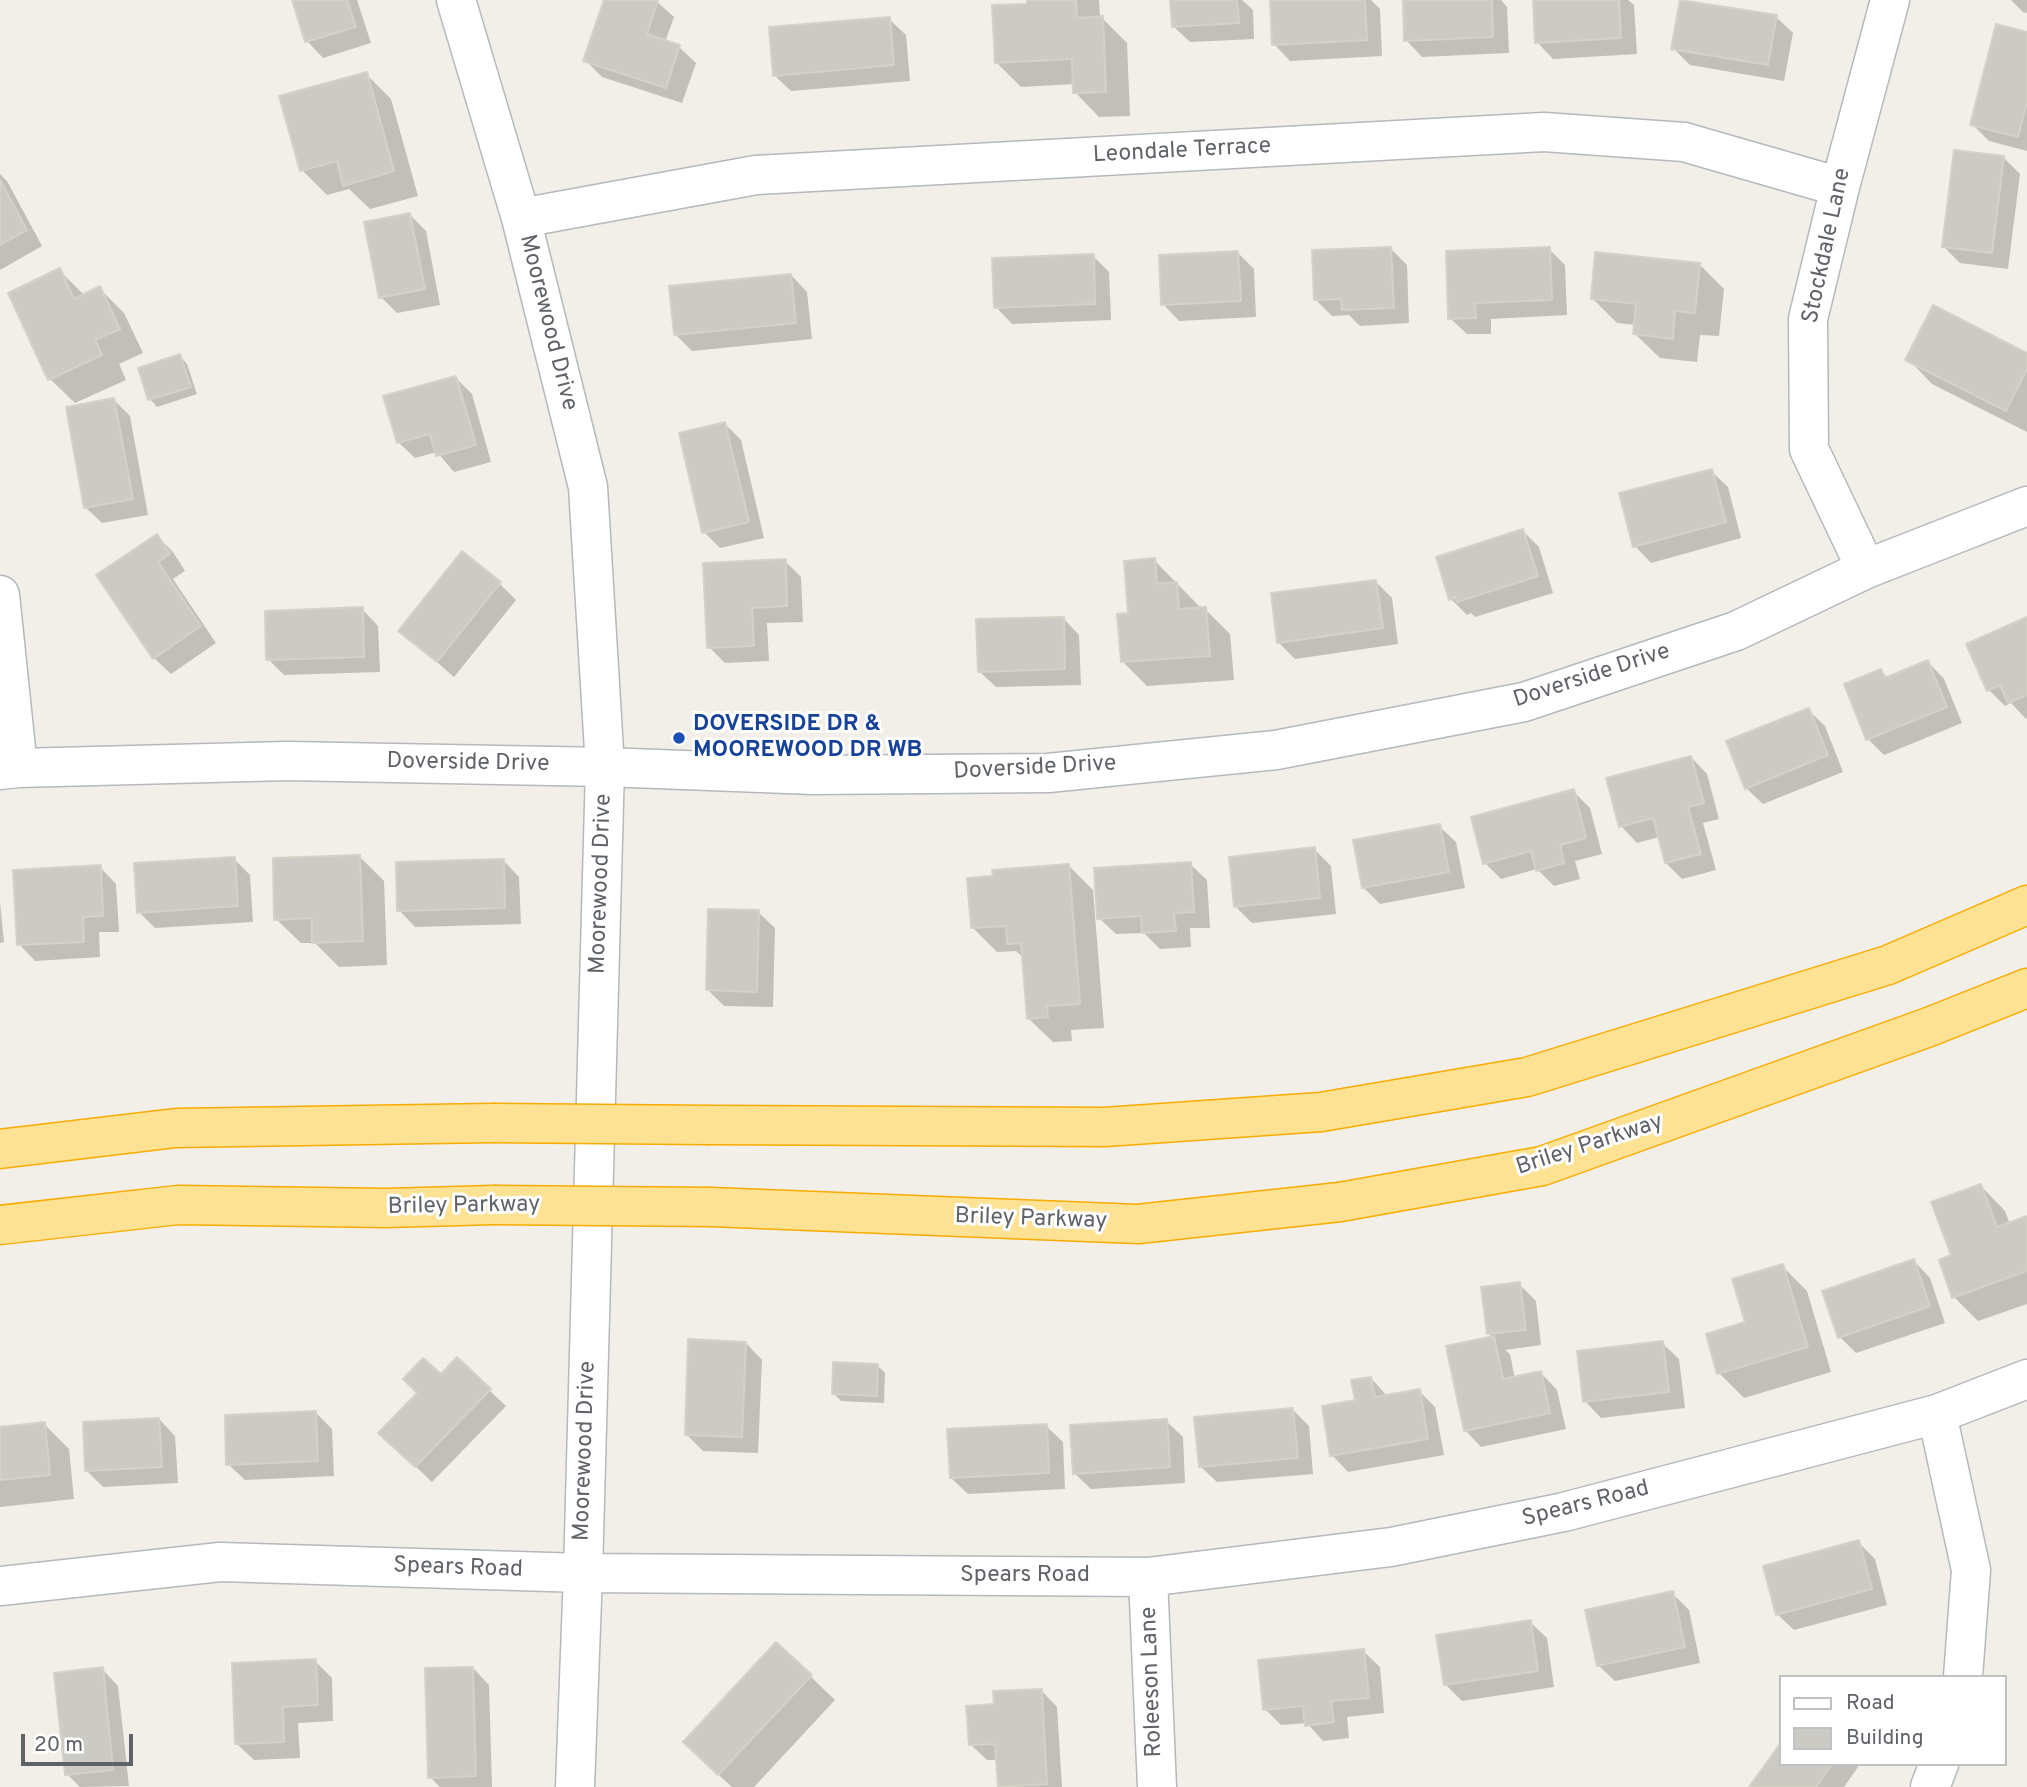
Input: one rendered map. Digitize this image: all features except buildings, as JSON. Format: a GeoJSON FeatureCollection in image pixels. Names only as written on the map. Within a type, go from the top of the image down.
{"type":"FeatureCollection","features":[{"type":"Feature","properties":{"kind":"highway"},"geometry":{"type":"LineString","coordinates":[[0,1149],[176,1128],[493,1123],[1105,1127],[1321,1112],[1527,1077],[1888,965],[2027,905]]}},
{"type":"Feature","properties":{"kind":"highway","name":"Briley Parkway"},"geometry":{"type":"LineString","coordinates":[[0,1225],[177,1205],[386,1208],[494,1205],[711,1207],[1138,1224],[1340,1202],[1542,1166],[1929,1027],[2027,988]]}},
{"type":"Feature","properties":{"kind":"street","name":"Moorewood Drive"},"geometry":{"type":"LineString","coordinates":[[456,0],[521,218],[588,487],[606,766],[575,1787]]}},
{"type":"Feature","properties":{"kind":"street","name":"Stockdale Lane"},"geometry":{"type":"LineString","coordinates":[[1866,569],[1809,449],[1808,319],[1890,0]]}},
{"type":"Feature","properties":{"kind":"street","name":"Leondale Terrace"},"geometry":{"type":"LineString","coordinates":[[521,218],[756,175],[1544,132],[1684,142],[1840,187]]}},
{"type":"Feature","properties":{"kind":"street","name":"Doverside Drive"},"geometry":{"type":"LineString","coordinates":[[9,769],[286,761],[606,766],[813,775],[1048,773],[1276,750],[1524,702],[1736,631],[1866,569],[2027,506]]}},
{"type":"Feature","properties":{"kind":"street"},"geometry":{"type":"LineString","coordinates":[[0,595],[9,769]]}},
{"type":"Feature","properties":{"kind":"street","name":"Spears Road"},"geometry":{"type":"LineString","coordinates":[[0,1586],[220,1562],[583,1573],[1148,1577],[1378,1549],[1564,1512],[1937,1414],[2027,1379]]}},
{"type":"Feature","properties":{"kind":"street"},"geometry":{"type":"LineString","coordinates":[[1937,1414],[1971,1570],[1963,1675]]}},
{"type":"Feature","properties":{"kind":"street","name":"Roleeson Lane"},"geometry":{"type":"LineString","coordinates":[[1148,1577],[1157,1787]]}},
{"type":"Feature","properties":{"kind":"street"},"geometry":{"type":"LineString","coordinates":[[1930,1787],[1938,1766]]}},
{"type":"Feature","properties":{"kind":"place","name":"DOVERSIDE DR & MOOREWOOD DR WB"},"geometry":{"type":"Point","coordinates":[679,738]}}]}
